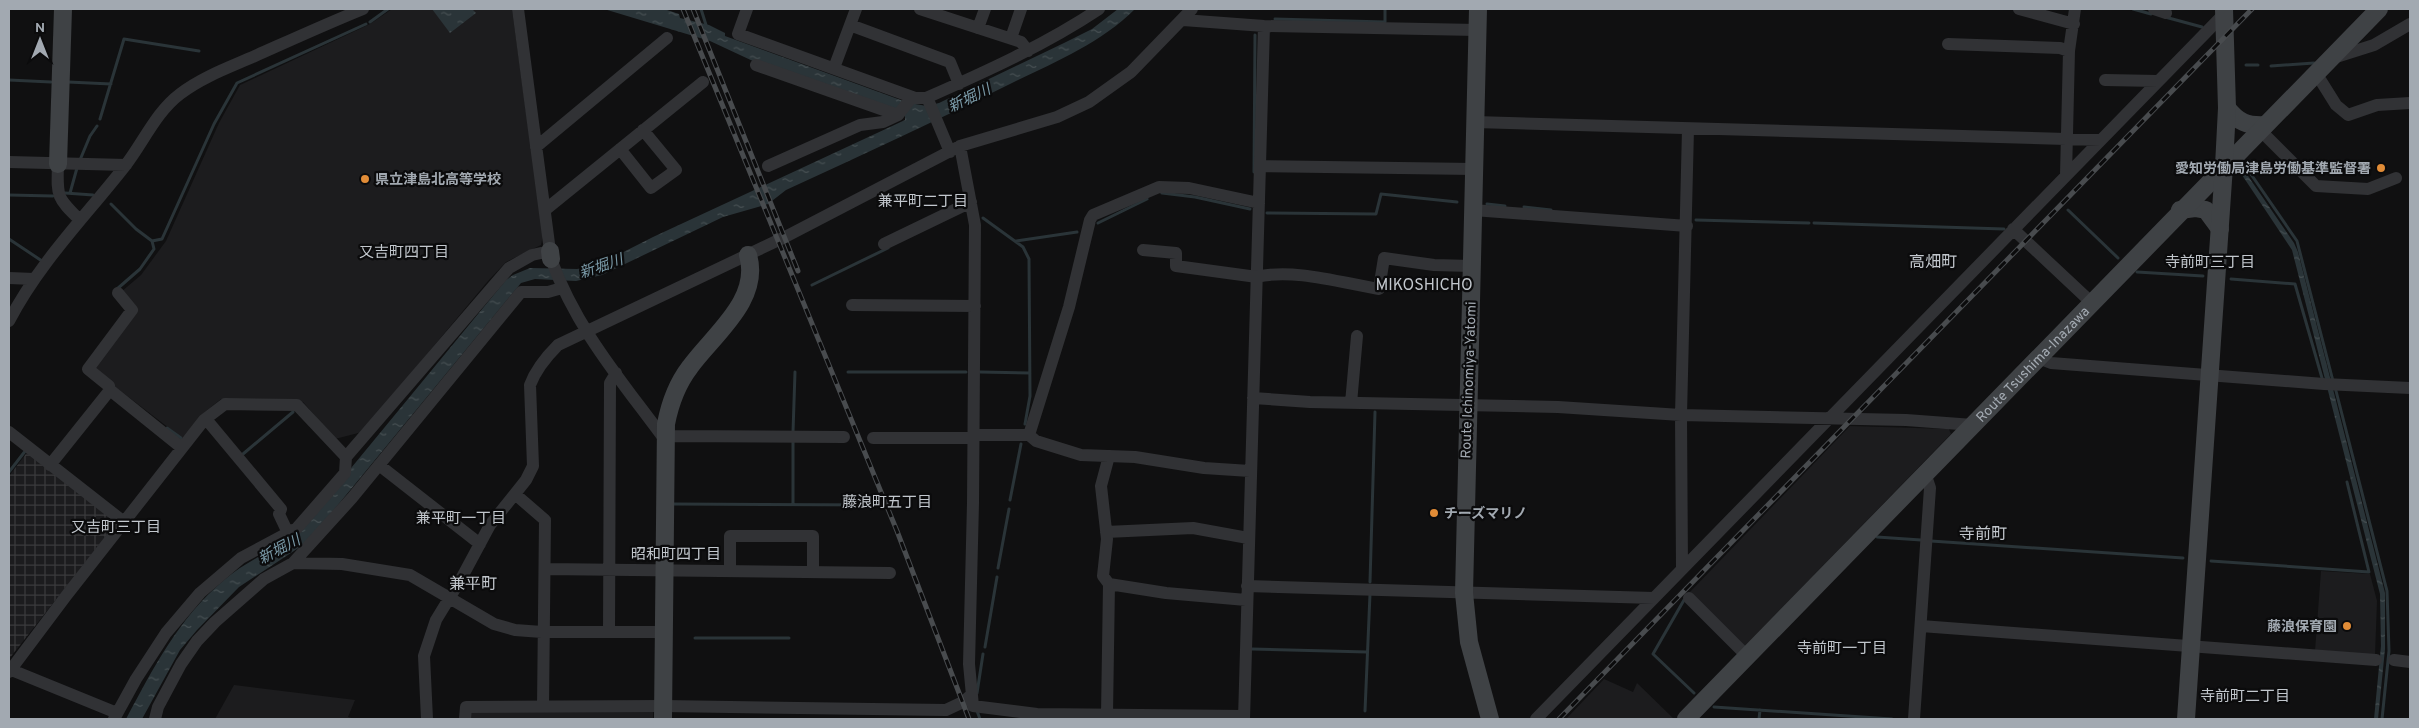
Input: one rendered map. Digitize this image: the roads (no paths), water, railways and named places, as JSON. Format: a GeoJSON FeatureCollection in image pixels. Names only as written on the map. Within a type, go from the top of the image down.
{"type":"FeatureCollection","features":[{"type":"Feature","properties":{"kind":"main road"},"geometry":{"type":"LineString","coordinates":[[58,164],[63,9]]}},
{"type":"Feature","properties":{"kind":"main road","name":"Route Ichinomiya-Yatomi"},"geometry":{"type":"LineString","coordinates":[[1478,9],[1464,593],[1469,642],[1490,719]]}},
{"type":"Feature","properties":{"kind":"main road","name":"Route Tsushima-Inazawa"},"geometry":{"type":"LineString","coordinates":[[1686,719],[2092,303],[2180,210],[2379,9]]}},
{"type":"Feature","properties":{"kind":"main road"},"geometry":{"type":"LineString","coordinates":[[2186,719],[2224,166],[2227,108],[2224,11]]}},
{"type":"Feature","properties":{"kind":"main road"},"geometry":{"type":"LineString","coordinates":[[2227,108],[2240,122],[2262,128]]}},
{"type":"Feature","properties":{"kind":"main road"},"geometry":{"type":"LineString","coordinates":[[2180,210],[2195,208],[2206,210],[2220,229]]}},
{"type":"Feature","properties":{"kind":"main road"},"geometry":{"type":"LineString","coordinates":[[663,713],[665,438],[669,408],[678,384],[689,367],[741,303],[748,288],[752,268],[748,255]]}},
{"type":"Feature","properties":{"kind":"street"},"geometry":{"type":"LineString","coordinates":[[9,321],[34,279],[126,165],[166,107],[179,94],[212,76],[363,9]]}},
{"type":"Feature","properties":{"kind":"street"},"geometry":{"type":"LineString","coordinates":[[518,9],[550,255],[560,285],[585,332],[665,438],[844,437]]}},
{"type":"Feature","properties":{"kind":"street"},"geometry":{"type":"LineString","coordinates":[[747,9],[738,34],[834,68],[910,99],[927,100],[1028,51],[1075,25],[1099,9]]}},
{"type":"Feature","properties":{"kind":"street"},"geometry":{"type":"LineString","coordinates":[[834,68],[856,9]]}},
{"type":"Feature","properties":{"kind":"street"},"geometry":{"type":"LineString","coordinates":[[920,9],[1011,38],[1021,42],[1028,51]]}},
{"type":"Feature","properties":{"kind":"street"},"geometry":{"type":"LineString","coordinates":[[978,28],[985,9]]}},
{"type":"Feature","properties":{"kind":"street"},"geometry":{"type":"LineString","coordinates":[[1011,38],[1021,9]]}},
{"type":"Feature","properties":{"kind":"street"},"geometry":{"type":"LineString","coordinates":[[427,719],[424,656],[436,620],[490,524],[526,480],[533,466],[530,385],[534,374],[546,357],[558,346],[585,332],[748,255],[904,178],[955,149],[1057,117],[1088,102],[1131,72],[1192,9]]}},
{"type":"Feature","properties":{"kind":"street"},"geometry":{"type":"LineString","coordinates":[[2019,9],[2074,24]]}},
{"type":"Feature","properties":{"kind":"street"},"geometry":{"type":"LineString","coordinates":[[2066,176],[2069,52],[2075,9]]}},
{"type":"Feature","properties":{"kind":"street"},"geometry":{"type":"LineString","coordinates":[[1536,719],[2066,176],[2224,11]]}},
{"type":"Feature","properties":{"kind":"street"},"geometry":{"type":"LineString","coordinates":[[1183,20],[1264,26],[1478,30]]}},
{"type":"Feature","properties":{"kind":"street"},"geometry":{"type":"LineString","coordinates":[[2329,59],[2374,45],[2410,24]]}},
{"type":"Feature","properties":{"kind":"street"},"geometry":{"type":"LineString","coordinates":[[850,25],[950,62],[959,84]]}},
{"type":"Feature","properties":{"kind":"street"},"geometry":{"type":"LineString","coordinates":[[927,100],[940,128],[955,149],[971,202],[975,225],[974,436],[969,664],[971,695],[974,706],[1037,714],[1244,718],[1264,26]]}},
{"type":"Feature","properties":{"kind":"street"},"geometry":{"type":"LineString","coordinates":[[536,147],[667,38]]}},
{"type":"Feature","properties":{"kind":"street"},"geometry":{"type":"LineString","coordinates":[[1948,44],[2060,48],[2069,52]]}},
{"type":"Feature","properties":{"kind":"street"},"geometry":{"type":"LineString","coordinates":[[756,65],[898,115]]}},
{"type":"Feature","properties":{"kind":"street"},"geometry":{"type":"LineString","coordinates":[[2316,72],[2336,105],[2348,116],[2378,105],[2410,103]]}},
{"type":"Feature","properties":{"kind":"street"},"geometry":{"type":"LineString","coordinates":[[2105,80],[2158,81]]}},
{"type":"Feature","properties":{"kind":"street"},"geometry":{"type":"LineString","coordinates":[[544,210],[703,82]]}},
{"type":"Feature","properties":{"kind":"street"},"geometry":{"type":"LineString","coordinates":[[768,166],[860,125],[883,122],[898,115],[910,99]]}},
{"type":"Feature","properties":{"kind":"street"},"geometry":{"type":"LineString","coordinates":[[1475,122],[2100,140]]}},
{"type":"Feature","properties":{"kind":"street"},"geometry":{"type":"LineString","coordinates":[[2262,128],[2316,186],[2368,189],[2396,178]]}},
{"type":"Feature","properties":{"kind":"street"},"geometry":{"type":"LineString","coordinates":[[1682,568],[1681,415],[1688,129]]}},
{"type":"Feature","properties":{"kind":"street"},"geometry":{"type":"LineString","coordinates":[[620,149],[651,188],[676,170],[643,130]]}},
{"type":"Feature","properties":{"kind":"street"},"geometry":{"type":"LineString","coordinates":[[9,162],[126,165]]}},
{"type":"Feature","properties":{"kind":"street"},"geometry":{"type":"LineString","coordinates":[[58,164],[57,192],[63,204],[80,220]]}},
{"type":"Feature","properties":{"kind":"street"},"geometry":{"type":"LineString","coordinates":[[1260,166],[1474,169]]}},
{"type":"Feature","properties":{"kind":"street"},"geometry":{"type":"LineString","coordinates":[[1029,435],[1069,307],[1090,220],[1093,215],[1159,187],[1189,188],[1259,203]]}},
{"type":"Feature","properties":{"kind":"street"},"geometry":{"type":"LineString","coordinates":[[884,244],[971,202]]}},
{"type":"Feature","properties":{"kind":"street"},"geometry":{"type":"LineString","coordinates":[[1473,210],[1687,226]]}},
{"type":"Feature","properties":{"kind":"street"},"geometry":{"type":"LineString","coordinates":[[2013,229],[2092,303]]}},
{"type":"Feature","properties":{"kind":"street"},"geometry":{"type":"LineString","coordinates":[[1143,250],[1176,253],[1176,266],[1257,277],[1269,274],[1298,276],[1379,289],[1384,258],[1434,265],[1471,266]]}},
{"type":"Feature","properties":{"kind":"street"},"geometry":{"type":"LineString","coordinates":[[346,457],[297,405],[225,404],[206,419],[182,448],[9,670],[115,716],[166,633],[200,593],[241,558],[296,528],[345,473],[346,457],[509,268],[532,255],[550,255]]}},
{"type":"Feature","properties":{"kind":"street"},"geometry":{"type":"LineString","coordinates":[[9,278],[34,279]]}},
{"type":"Feature","properties":{"kind":"street"},"geometry":{"type":"LineString","coordinates":[[155,719],[158,707],[181,664],[198,641],[215,622],[264,579],[293,563],[379,465],[521,292],[548,292],[560,285]]}},
{"type":"Feature","properties":{"kind":"street"},"geometry":{"type":"LineString","coordinates":[[118,293],[132,310],[88,369],[109,386],[110,390],[182,448]]}},
{"type":"Feature","properties":{"kind":"street"},"geometry":{"type":"LineString","coordinates":[[852,305],[975,306]]}},
{"type":"Feature","properties":{"kind":"street"},"geometry":{"type":"LineString","coordinates":[[1350,403],[1357,336]]}},
{"type":"Feature","properties":{"kind":"street"},"geometry":{"type":"LineString","coordinates":[[2038,358],[2051,363],[2324,384],[2410,388]]}},
{"type":"Feature","properties":{"kind":"street"},"geometry":{"type":"LineString","coordinates":[[609,632],[610,383],[616,373]]}},
{"type":"Feature","properties":{"kind":"street"},"geometry":{"type":"LineString","coordinates":[[50,464],[110,390]]}},
{"type":"Feature","properties":{"kind":"street"},"geometry":{"type":"LineString","coordinates":[[1253,398],[1350,403],[1558,408],[1681,415],[1973,424]]}},
{"type":"Feature","properties":{"kind":"street"},"geometry":{"type":"LineString","coordinates":[[206,419],[281,509],[279,514],[288,533]]}},
{"type":"Feature","properties":{"kind":"street"},"geometry":{"type":"LineString","coordinates":[[9,432],[124,522]]}},
{"type":"Feature","properties":{"kind":"street"},"geometry":{"type":"LineString","coordinates":[[873,438],[1029,435],[1036,441],[1080,455],[1135,457],[1204,468],[1250,471]]}},
{"type":"Feature","properties":{"kind":"street"},"geometry":{"type":"LineString","coordinates":[[1107,714],[1109,584],[1103,576],[1108,539],[1100,486],[1109,456]]}},
{"type":"Feature","properties":{"kind":"street"},"geometry":{"type":"LineString","coordinates":[[379,465],[480,544]]}},
{"type":"Feature","properties":{"kind":"street"},"geometry":{"type":"LineString","coordinates":[[1914,719],[1930,488],[1925,473]]}},
{"type":"Feature","properties":{"kind":"street"},"geometry":{"type":"LineString","coordinates":[[515,494],[545,520],[542,632],[543,706]]}},
{"type":"Feature","properties":{"kind":"street"},"geometry":{"type":"LineString","coordinates":[[1106,532],[1193,528],[1248,538]]}},
{"type":"Feature","properties":{"kind":"street"},"geometry":{"type":"LineString","coordinates":[[730,571],[730,536],[813,536],[813,572]]}},
{"type":"Feature","properties":{"kind":"street"},"geometry":{"type":"LineString","coordinates":[[293,563],[342,564],[402,573],[419,580],[494,624],[515,630],[542,632],[664,632]]}},
{"type":"Feature","properties":{"kind":"street"},"geometry":{"type":"LineString","coordinates":[[544,569],[890,573]]}},
{"type":"Feature","properties":{"kind":"street"},"geometry":{"type":"LineString","coordinates":[[1109,584],[1166,593],[1246,600]]}},
{"type":"Feature","properties":{"kind":"street"},"geometry":{"type":"LineString","coordinates":[[1247,586],[1654,598]]}},
{"type":"Feature","properties":{"kind":"street"},"geometry":{"type":"LineString","coordinates":[[1689,598],[1747,656]]}},
{"type":"Feature","properties":{"kind":"street"},"geometry":{"type":"LineString","coordinates":[[1921,626],[2376,660]]}},
{"type":"Feature","properties":{"kind":"street"},"geometry":{"type":"LineString","coordinates":[[2394,660],[2410,662]]}},
{"type":"Feature","properties":{"kind":"street"},"geometry":{"type":"LineString","coordinates":[[465,719],[466,707],[543,706],[663,713],[946,715],[971,695]]}},
{"type":"Feature","properties":{"kind":"water"},"geometry":{"type":"Polygon","coordinates":[[[432,9],[472,9],[476,13],[450,33],[432,9]]]}},
{"type":"Feature","properties":{"kind":"water","name":"新堀川"},"geometry":{"type":"Polygon","coordinates":[[[604,9],[664,9],[679,14],[680,18],[709,25],[725,33],[725,36],[909,103],[927,106],[939,103],[1092,29],[1118,9],[1135,9],[1107,32],[1077,51],[928,124],[786,190],[768,204],[723,217],[602,275],[576,281],[535,279],[521,283],[304,546],[239,587],[180,650],[142,719],[126,719],[168,645],[193,611],[233,573],[300,530],[506,280],[530,268],[577,269],[596,266],[653,237],[905,120],[905,113],[755,62],[710,41],[604,9]]]}},
{"type":"Feature","properties":{"kind":"water"},"geometry":{"type":"Polygon","coordinates":[[[2246,173],[2294,243],[2298,252],[2385,593],[2385,649],[2378,719],[2374,719],[2381,646],[2380,594],[2292,250],[2242,175],[2246,173]]]}},
{"type":"Feature","properties":{"kind":"waterway"},"geometry":{"type":"LineString","coordinates":[[370,22],[388,9]]}},
{"type":"Feature","properties":{"kind":"waterway"},"geometry":{"type":"LineString","coordinates":[[701,9],[706,25]]}},
{"type":"Feature","properties":{"kind":"waterway"},"geometry":{"type":"LineString","coordinates":[[1275,19],[1385,22],[1385,9]]}},
{"type":"Feature","properties":{"kind":"waterway"},"geometry":{"type":"LineString","coordinates":[[2133,9],[2151,14]]}},
{"type":"Feature","properties":{"kind":"waterway"},"geometry":{"type":"LineString","coordinates":[[2165,17],[2202,27]]}},
{"type":"Feature","properties":{"kind":"waterway"},"geometry":{"type":"LineString","coordinates":[[111,204],[136,229],[152,241],[162,239],[214,124],[237,83],[366,24]]}},
{"type":"Feature","properties":{"kind":"waterway"},"geometry":{"type":"LineString","coordinates":[[1254,172],[1255,35]]}},
{"type":"Feature","properties":{"kind":"waterway"},"geometry":{"type":"LineString","coordinates":[[100,119],[124,39],[199,51]]}},
{"type":"Feature","properties":{"kind":"waterway"},"geometry":{"type":"LineString","coordinates":[[2271,66],[2314,63]]}},
{"type":"Feature","properties":{"kind":"waterway"},"geometry":{"type":"LineString","coordinates":[[2246,65],[2258,65]]}},
{"type":"Feature","properties":{"kind":"waterway"},"geometry":{"type":"LineString","coordinates":[[9,80],[51,82]]}},
{"type":"Feature","properties":{"kind":"waterway"},"geometry":{"type":"LineString","coordinates":[[68,82],[111,84]]}},
{"type":"Feature","properties":{"kind":"waterway"},"geometry":{"type":"LineString","coordinates":[[80,160],[90,136],[97,126]]}},
{"type":"Feature","properties":{"kind":"waterway"},"geometry":{"type":"LineString","coordinates":[[2246,167],[2297,241],[2333,381]]}},
{"type":"Feature","properties":{"kind":"waterway"},"geometry":{"type":"LineString","coordinates":[[70,193],[77,168]]}},
{"type":"Feature","properties":{"kind":"waterway"},"geometry":{"type":"LineString","coordinates":[[65,193],[93,195]]}},
{"type":"Feature","properties":{"kind":"waterway"},"geometry":{"type":"LineString","coordinates":[[1162,193],[1195,197],[1250,209]]}},
{"type":"Feature","properties":{"kind":"waterway"},"geometry":{"type":"LineString","coordinates":[[1267,213],[1376,214],[1381,194],[1457,202]]}},
{"type":"Feature","properties":{"kind":"waterway"},"geometry":{"type":"LineString","coordinates":[[9,195],[53,196]]}},
{"type":"Feature","properties":{"kind":"waterway"},"geometry":{"type":"LineString","coordinates":[[1098,223],[1147,199]]}},
{"type":"Feature","properties":{"kind":"waterway"},"geometry":{"type":"LineString","coordinates":[[1487,204],[1505,206]]}},
{"type":"Feature","properties":{"kind":"waterway"},"geometry":{"type":"LineString","coordinates":[[1524,207],[1551,210]]}},
{"type":"Feature","properties":{"kind":"waterway"},"geometry":{"type":"LineString","coordinates":[[2068,210],[2118,258]]}},
{"type":"Feature","properties":{"kind":"waterway"},"geometry":{"type":"LineString","coordinates":[[983,218],[1023,247],[1029,259],[1030,396],[1025,424]]}},
{"type":"Feature","properties":{"kind":"waterway"},"geometry":{"type":"LineString","coordinates":[[1696,220],[1809,223]]}},
{"type":"Feature","properties":{"kind":"waterway"},"geometry":{"type":"LineString","coordinates":[[1814,223],[2004,229]]}},
{"type":"Feature","properties":{"kind":"waterway"},"geometry":{"type":"LineString","coordinates":[[1016,241],[1077,232]]}},
{"type":"Feature","properties":{"kind":"waterway"},"geometry":{"type":"LineString","coordinates":[[9,239],[42,261]]}},
{"type":"Feature","properties":{"kind":"waterway"},"geometry":{"type":"LineString","coordinates":[[117,289],[140,269],[154,249],[152,241]]}},
{"type":"Feature","properties":{"kind":"waterway"},"geometry":{"type":"LineString","coordinates":[[812,285],[888,248]]}},
{"type":"Feature","properties":{"kind":"waterway"},"geometry":{"type":"LineString","coordinates":[[2137,272],[2203,276]]}},
{"type":"Feature","properties":{"kind":"waterway"},"geometry":{"type":"LineString","coordinates":[[2231,279],[2295,284],[2322,378]]}},
{"type":"Feature","properties":{"kind":"waterway"},"geometry":{"type":"LineString","coordinates":[[793,432],[795,372]]}},
{"type":"Feature","properties":{"kind":"waterway"},"geometry":{"type":"LineString","coordinates":[[848,372],[966,372]]}},
{"type":"Feature","properties":{"kind":"waterway"},"geometry":{"type":"LineString","coordinates":[[980,372],[1030,373]]}},
{"type":"Feature","properties":{"kind":"waterway"},"geometry":{"type":"LineString","coordinates":[[2335,387],[2387,591],[2389,651],[2382,719]]}},
{"type":"Feature","properties":{"kind":"waterway"},"geometry":{"type":"LineString","coordinates":[[243,454],[293,412]]}},
{"type":"Feature","properties":{"kind":"waterway"},"geometry":{"type":"LineString","coordinates":[[1370,582],[1375,412]]}},
{"type":"Feature","properties":{"kind":"waterway"},"geometry":{"type":"LineString","coordinates":[[167,428],[181,438]]}},
{"type":"Feature","properties":{"kind":"waterway"},"geometry":{"type":"LineString","coordinates":[[793,441],[793,504]]}},
{"type":"Feature","properties":{"kind":"waterway"},"geometry":{"type":"LineString","coordinates":[[1010,500],[1021,444]]}},
{"type":"Feature","properties":{"kind":"waterway"},"geometry":{"type":"LineString","coordinates":[[9,472],[26,450]]}},
{"type":"Feature","properties":{"kind":"waterway"},"geometry":{"type":"LineString","coordinates":[[2211,561],[2369,572],[2347,482]]}},
{"type":"Feature","properties":{"kind":"waterway"},"geometry":{"type":"LineString","coordinates":[[673,504],[884,505]]}},
{"type":"Feature","properties":{"kind":"waterway"},"geometry":{"type":"LineString","coordinates":[[998,568],[1009,509]]}},
{"type":"Feature","properties":{"kind":"waterway"},"geometry":{"type":"LineString","coordinates":[[1877,537],[1921,540]]}},
{"type":"Feature","properties":{"kind":"waterway"},"geometry":{"type":"LineString","coordinates":[[1931,541],[2183,558]]}},
{"type":"Feature","properties":{"kind":"waterway"},"geometry":{"type":"LineString","coordinates":[[985,647],[997,577]]}},
{"type":"Feature","properties":{"kind":"waterway"},"geometry":{"type":"LineString","coordinates":[[1365,711],[1370,594]]}},
{"type":"Feature","properties":{"kind":"waterway"},"geometry":{"type":"LineString","coordinates":[[1684,600],[1653,654],[1694,693]]}},
{"type":"Feature","properties":{"kind":"waterway"},"geometry":{"type":"LineString","coordinates":[[695,638],[789,638]]}},
{"type":"Feature","properties":{"kind":"waterway"},"geometry":{"type":"LineString","coordinates":[[1252,649],[1367,652]]}},
{"type":"Feature","properties":{"kind":"waterway"},"geometry":{"type":"LineString","coordinates":[[977,693],[983,654]]}},
{"type":"Feature","properties":{"kind":"waterway"},"geometry":{"type":"LineString","coordinates":[[1714,707],[1892,719]]}},
{"type":"Feature","properties":{"kind":"waterway"},"geometry":{"type":"LineString","coordinates":[[1759,719],[1760,710]]}},
{"type":"Feature","properties":{"kind":"waterway"},"geometry":{"type":"LineString","coordinates":[[977,711],[980,719]]}},
{"type":"Feature","properties":{"kind":"railway"},"geometry":{"type":"LineString","coordinates":[[683,9],[897,531],[969,719]]}},
{"type":"Feature","properties":{"kind":"railway"},"geometry":{"type":"LineString","coordinates":[[693,9],[798,271]]}},
{"type":"Feature","properties":{"kind":"railway"},"geometry":{"type":"LineString","coordinates":[[1559,719],[2252,9]]}},
{"type":"Feature","properties":{"kind":"place","name":"愛知労働局津島労働基準監督署"},"geometry":{"type":"Point","coordinates":[2381,168]}},
{"type":"Feature","properties":{"kind":"place","name":"県立津島北高等学校"},"geometry":{"type":"Point","coordinates":[365,179]}},
{"type":"Feature","properties":{"kind":"place","name":"チーズマリノ"},"geometry":{"type":"Point","coordinates":[1434,513]}},
{"type":"Feature","properties":{"kind":"place","name":"藤浪保育園"},"geometry":{"type":"Point","coordinates":[2347,626]}},
{"type":"Feature","properties":{"kind":"district","name":"兼平町二丁目"},"geometry":{"type":"Point","coordinates":[923,201]}},
{"type":"Feature","properties":{"kind":"district","name":"又吉町四丁目"},"geometry":{"type":"Point","coordinates":[404,252]}},
{"type":"Feature","properties":{"kind":"district","name":"高畑町"},"geometry":{"type":"Point","coordinates":[1933,261]}},
{"type":"Feature","properties":{"kind":"district","name":"寺前町三丁目"},"geometry":{"type":"Point","coordinates":[2210,262]}},
{"type":"Feature","properties":{"kind":"district","name":"MIKOSHICHO"},"geometry":{"type":"Point","coordinates":[1424,284]}},
{"type":"Feature","properties":{"kind":"district","name":"藤浪町五丁目"},"geometry":{"type":"Point","coordinates":[887,502]}},
{"type":"Feature","properties":{"kind":"district","name":"兼平町一丁目"},"geometry":{"type":"Point","coordinates":[461,518]}},
{"type":"Feature","properties":{"kind":"district","name":"又吉町三丁目"},"geometry":{"type":"Point","coordinates":[116,527]}},
{"type":"Feature","properties":{"kind":"district","name":"寺前町"},"geometry":{"type":"Point","coordinates":[1983,533]}},
{"type":"Feature","properties":{"kind":"district","name":"昭和町四丁目"},"geometry":{"type":"Point","coordinates":[676,554]}},
{"type":"Feature","properties":{"kind":"district","name":"兼平町"},"geometry":{"type":"Point","coordinates":[473,583]}},
{"type":"Feature","properties":{"kind":"district","name":"寺前町一丁目"},"geometry":{"type":"Point","coordinates":[1842,648]}},
{"type":"Feature","properties":{"kind":"district","name":"寺前町二丁目"},"geometry":{"type":"Point","coordinates":[2245,696]}}]}
